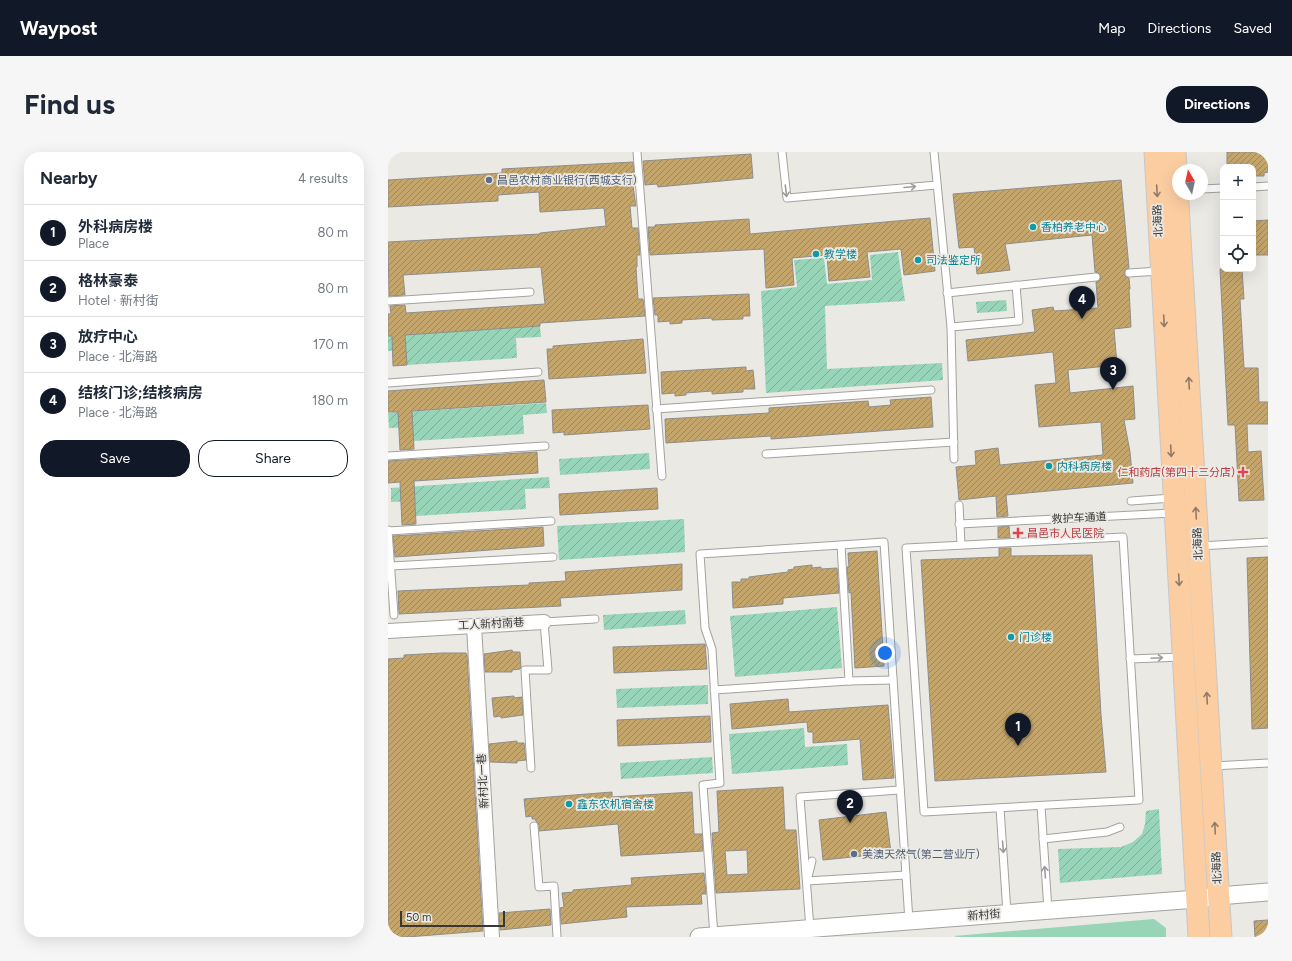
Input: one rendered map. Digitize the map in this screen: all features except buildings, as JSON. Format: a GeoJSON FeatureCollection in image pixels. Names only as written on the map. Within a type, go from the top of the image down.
{"type":"FeatureCollection","features":[{"type":"Feature","properties":{"kind":"main road","name":"北海路"},"geometry":{"type":"LineString","coordinates":[[1155,152],[1199,937]]}},
{"type":"Feature","properties":{"kind":"main road","name":"北海路"},"geometry":{"type":"LineString","coordinates":[[1175,152],[1176,164]]}},
{"type":"Feature","properties":{"kind":"main road","name":"北海路"},"geometry":{"type":"LineString","coordinates":[[1179,200],[1221,937]]}},
{"type":"Feature","properties":{"kind":"street","name":"工人新村南巷"},"geometry":{"type":"LineString","coordinates":[[388,630],[544,622]]}},
{"type":"Feature","properties":{"kind":"street","name":"新村北一巷"},"geometry":{"type":"LineString","coordinates":[[474,626],[492,937]]}},
{"type":"Feature","properties":{"kind":"street","name":"新村街"},"geometry":{"type":"LineString","coordinates":[[706,936],[732,936],[1268,892]]}},
{"type":"Feature","properties":{"kind":"lane"},"geometry":{"type":"LineString","coordinates":[[637,152],[662,476]]}},
{"type":"Feature","properties":{"kind":"lane"},"geometry":{"type":"LineString","coordinates":[[782,152],[787,198],[937,185]]}},
{"type":"Feature","properties":{"kind":"lane"},"geometry":{"type":"LineString","coordinates":[[934,152],[951,327],[954,459]]}},
{"type":"Feature","properties":{"kind":"lane"},"geometry":{"type":"LineString","coordinates":[[1256,187],[1268,186]]}},
{"type":"Feature","properties":{"kind":"lane"},"geometry":{"type":"LineString","coordinates":[[1208,189],[1220,188]]}},
{"type":"Feature","properties":{"kind":"lane"},"geometry":{"type":"LineString","coordinates":[[1129,273],[1161,270]]}},
{"type":"Feature","properties":{"kind":"lane"},"geometry":{"type":"LineString","coordinates":[[947,293],[1096,277]]}},
{"type":"Feature","properties":{"kind":"lane"},"geometry":{"type":"LineString","coordinates":[[951,327],[1019,321],[1016,286]]}},
{"type":"Feature","properties":{"kind":"lane"},"geometry":{"type":"LineString","coordinates":[[388,301],[530,292]]}},
{"type":"Feature","properties":{"kind":"lane"},"geometry":{"type":"LineString","coordinates":[[388,383],[538,372]]}},
{"type":"Feature","properties":{"kind":"lane"},"geometry":{"type":"LineString","coordinates":[[656,409],[932,390]]}},
{"type":"Feature","properties":{"kind":"lane"},"geometry":{"type":"LineString","coordinates":[[766,454],[954,442]]}},
{"type":"Feature","properties":{"kind":"lane"},"geometry":{"type":"LineString","coordinates":[[388,456],[545,446]]}},
{"type":"Feature","properties":{"kind":"lane"},"geometry":{"type":"LineString","coordinates":[[1131,501],[1174,505]]}},
{"type":"Feature","properties":{"kind":"lane"},"geometry":{"type":"LineString","coordinates":[[959,505],[961,544]]}},
{"type":"Feature","properties":{"kind":"lane","name":"救护车通道"},"geometry":{"type":"LineString","coordinates":[[960,524],[1174,505]]}},
{"type":"Feature","properties":{"kind":"lane"},"geometry":{"type":"LineString","coordinates":[[394,615],[388,531],[551,521]]}},
{"type":"Feature","properties":{"kind":"lane"},"geometry":{"type":"LineString","coordinates":[[1123,537],[1139,800],[924,812],[906,548],[961,544],[1123,537]]}},
{"type":"Feature","properties":{"kind":"lane"},"geometry":{"type":"LineString","coordinates":[[706,936],[703,785],[720,782],[712,649],[705,628],[700,554],[884,542],[909,921]]}},
{"type":"Feature","properties":{"kind":"lane"},"geometry":{"type":"LineString","coordinates":[[1198,546],[1268,542]]}},
{"type":"Feature","properties":{"kind":"lane"},"geometry":{"type":"LineString","coordinates":[[841,544],[849,681]]}},
{"type":"Feature","properties":{"kind":"lane"},"geometry":{"type":"LineString","coordinates":[[390,566],[553,557]]}},
{"type":"Feature","properties":{"kind":"lane","name":"工人新村南巷"},"geometry":{"type":"LineString","coordinates":[[544,622],[595,619]]}},
{"type":"Feature","properties":{"kind":"lane"},"geometry":{"type":"LineString","coordinates":[[532,768],[525,670],[548,670],[544,622]]}},
{"type":"Feature","properties":{"kind":"lane"},"geometry":{"type":"LineString","coordinates":[[1130,659],[1183,657]]}},
{"type":"Feature","properties":{"kind":"lane"},"geometry":{"type":"LineString","coordinates":[[714,690],[849,681],[893,680]]}},
{"type":"Feature","properties":{"kind":"lane"},"geometry":{"type":"LineString","coordinates":[[1211,766],[1268,763]]}},
{"type":"Feature","properties":{"kind":"lane"},"geometry":{"type":"LineString","coordinates":[[810,929],[800,797],[900,790]]}},
{"type":"Feature","properties":{"kind":"lane"},"geometry":{"type":"LineString","coordinates":[[1040,806],[1048,911]]}},
{"type":"Feature","properties":{"kind":"lane"},"geometry":{"type":"LineString","coordinates":[[1000,808],[1007,914]]}},
{"type":"Feature","properties":{"kind":"lane"},"geometry":{"type":"LineString","coordinates":[[534,826],[540,887],[554,886],[557,937]]}},
{"type":"Feature","properties":{"kind":"lane"},"geometry":{"type":"LineString","coordinates":[[1043,839],[1107,832],[1120,828]]}},
{"type":"Feature","properties":{"kind":"lane"},"geometry":{"type":"LineString","coordinates":[[807,881],[812,862]]}},
{"type":"Feature","properties":{"kind":"lane"},"geometry":{"type":"LineString","coordinates":[[807,881],[906,875]]}},
{"type":"Feature","properties":{"kind":"green space"},"geometry":{"type":"Polygon","coordinates":[[[898,252],[905,301],[825,306],[827,369],[942,363],[943,380],[766,393],[761,291],[797,287],[794,260],[824,258],[827,284],[872,280],[870,255],[898,252]]]}},
{"type":"Feature","properties":{"kind":"green space"},"geometry":{"type":"Polygon","coordinates":[[[1006,300],[1007,311],[977,313],[976,302],[1006,300]]]}},
{"type":"Feature","properties":{"kind":"green space"},"geometry":{"type":"Polygon","coordinates":[[[540,326],[541,337],[516,338],[517,358],[407,365],[406,350],[388,351],[388,336],[540,326]]]}},
{"type":"Feature","properties":{"kind":"green space"},"geometry":{"type":"Polygon","coordinates":[[[546,403],[547,413],[523,415],[524,434],[413,441],[413,427],[389,428],[388,413],[546,403]]]}},
{"type":"Feature","properties":{"kind":"green space"},"geometry":{"type":"Polygon","coordinates":[[[649,453],[650,469],[560,475],[559,459],[649,453]]]}},
{"type":"Feature","properties":{"kind":"green space"},"geometry":{"type":"Polygon","coordinates":[[[549,477],[550,488],[525,489],[526,509],[416,516],[415,501],[391,502],[391,488],[549,477]]]}},
{"type":"Feature","properties":{"kind":"green space"},"geometry":{"type":"Polygon","coordinates":[[[684,519],[685,552],[559,560],[557,526],[684,519]]]}},
{"type":"Feature","properties":{"kind":"green space"},"geometry":{"type":"Polygon","coordinates":[[[837,607],[842,668],[735,677],[730,616],[837,607]]]}},
{"type":"Feature","properties":{"kind":"green space"},"geometry":{"type":"Polygon","coordinates":[[[685,610],[686,624],[604,630],[603,615],[685,610]]]}},
{"type":"Feature","properties":{"kind":"green space"},"geometry":{"type":"Polygon","coordinates":[[[708,685],[708,704],[617,708],[616,689],[708,685]]]}},
{"type":"Feature","properties":{"kind":"green space"},"geometry":{"type":"Polygon","coordinates":[[[804,728],[805,747],[847,744],[848,765],[732,774],[729,734],[804,728]]]}},
{"type":"Feature","properties":{"kind":"green space"},"geometry":{"type":"Polygon","coordinates":[[[712,757],[713,773],[621,779],[620,763],[712,757]]]}},
{"type":"Feature","properties":{"kind":"green space"},"geometry":{"type":"Polygon","coordinates":[[[1159,809],[1162,874],[1060,883],[1058,849],[1121,847],[1133,842],[1142,834],[1145,824],[1146,811],[1159,809]]]}},
{"type":"Feature","properties":{"kind":"green space"},"geometry":{"type":"Polygon","coordinates":[[[1154,919],[1166,928],[1166,937],[954,936],[1154,919]]]}},
{"type":"Feature","properties":{"kind":"place","name":"昌邑农村商业银行(西城支行)"},"geometry":{"type":"Point","coordinates":[489,180]}},
{"type":"Feature","properties":{"kind":"place","name":"香柏养老中心"},"geometry":{"type":"Point","coordinates":[1033,227]}},
{"type":"Feature","properties":{"kind":"place","name":"教学楼"},"geometry":{"type":"Point","coordinates":[816,254]}},
{"type":"Feature","properties":{"kind":"place","name":"司法鉴定所"},"geometry":{"type":"Point","coordinates":[918,260]}},
{"type":"Feature","properties":{"kind":"place","name":"结核门诊;结核病房"},"geometry":{"type":"Point","coordinates":[1082,319]}},
{"type":"Feature","properties":{"kind":"place","name":"放疗中心"},"geometry":{"type":"Point","coordinates":[1113,390]}},
{"type":"Feature","properties":{"kind":"place","name":"内科病房楼"},"geometry":{"type":"Point","coordinates":[1049,466]}},
{"type":"Feature","properties":{"kind":"place","name":"仁和药店(第四十三分店)"},"geometry":{"type":"Point","coordinates":[1243,472]}},
{"type":"Feature","properties":{"kind":"place","name":"昌邑市人民医院"},"geometry":{"type":"Point","coordinates":[1018,533]}},
{"type":"Feature","properties":{"kind":"place","name":"门诊楼"},"geometry":{"type":"Point","coordinates":[1011,637]}},
{"type":"Feature","properties":{"kind":"place","name":"外科病房楼"},"geometry":{"type":"Point","coordinates":[1018,746]}},
{"type":"Feature","properties":{"kind":"place","name":"鑫东农机宿舍楼"},"geometry":{"type":"Point","coordinates":[569,804]}},
{"type":"Feature","properties":{"kind":"place","name":"格林豪泰"},"geometry":{"type":"Point","coordinates":[850,823]}},
{"type":"Feature","properties":{"kind":"place","name":"美澳天然气(第二营业厅)"},"geometry":{"type":"Point","coordinates":[854,854]}}]}
